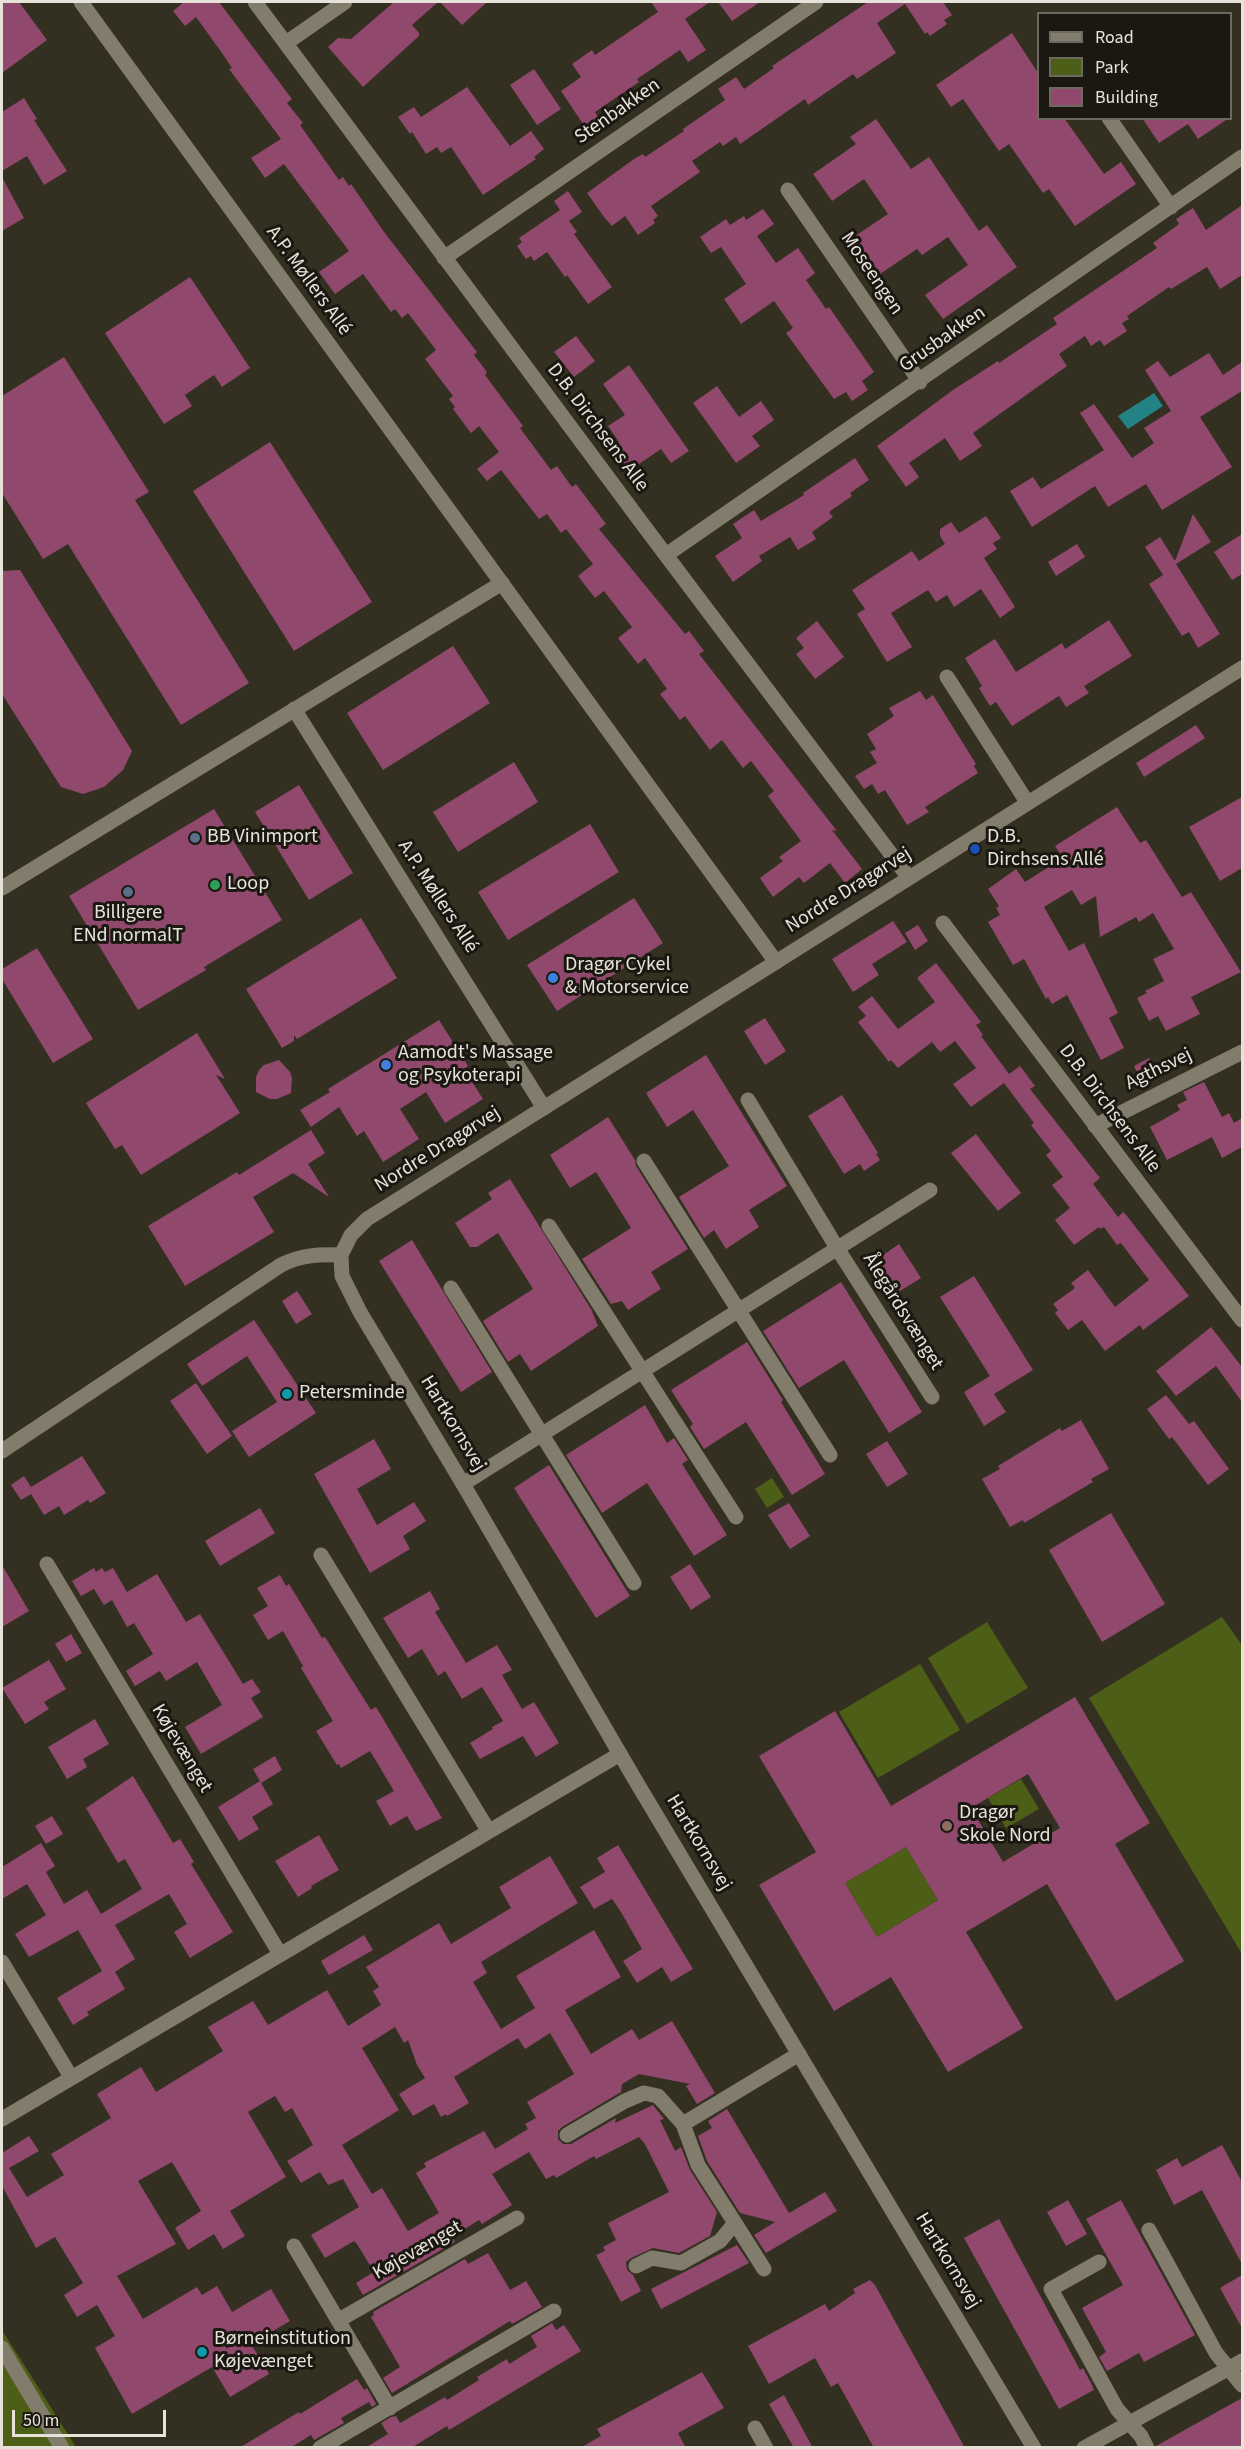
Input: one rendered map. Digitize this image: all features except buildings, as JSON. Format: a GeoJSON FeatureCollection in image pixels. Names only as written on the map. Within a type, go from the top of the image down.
{"type":"FeatureCollection","features":[{"type":"Feature","properties":{"kind":"street","name":"A.P. Møllers Allé"},"geometry":{"type":"LineString","coordinates":[[81,2],[680,825],[776,962]]}},
{"type":"Feature","properties":{"kind":"street","name":"D.B. Dirchsens Alle"},"geometry":{"type":"LineString","coordinates":[[255,2],[909,878]]}},
{"type":"Feature","properties":{"kind":"street"},"geometry":{"type":"LineString","coordinates":[[286,43],[345,2]]}},
{"type":"Feature","properties":{"kind":"street","name":"Stenbakken"},"geometry":{"type":"LineString","coordinates":[[444,258],[816,2]]}},
{"type":"Feature","properties":{"kind":"street"},"geometry":{"type":"LineString","coordinates":[[1110,120],[1171,207]]}},
{"type":"Feature","properties":{"kind":"street","name":"Grusbakken"},"geometry":{"type":"LineString","coordinates":[[666,555],[920,382],[1242,157]]}},
{"type":"Feature","properties":{"kind":"street","name":"Moseengen"},"geometry":{"type":"LineString","coordinates":[[788,190],[920,382]]}},
{"type":"Feature","properties":{"kind":"street"},"geometry":{"type":"LineString","coordinates":[[2,888],[502,583]]}},
{"type":"Feature","properties":{"kind":"street","name":"Nordre Dragørvej"},"geometry":{"type":"LineString","coordinates":[[341,1255],[351,1235],[367,1219],[1242,668]]}},
{"type":"Feature","properties":{"kind":"street"},"geometry":{"type":"LineString","coordinates":[[947,677],[1027,802]]}},
{"type":"Feature","properties":{"kind":"street","name":"A.P. Møllers Allé"},"geometry":{"type":"LineString","coordinates":[[294,709],[544,1108]]}},
{"type":"Feature","properties":{"kind":"street","name":"D.B. Dirchsens Alle"},"geometry":{"type":"LineString","coordinates":[[943,923],[1242,1320]]}},
{"type":"Feature","properties":{"kind":"street","name":"Agthsvej"},"geometry":{"type":"LineString","coordinates":[[1095,1126],[1242,1052]]}},
{"type":"Feature","properties":{"kind":"street","name":"Ålegårdsvænget"},"geometry":{"type":"LineString","coordinates":[[748,1100],[837,1248],[932,1397]]}},
{"type":"Feature","properties":{"kind":"street"},"geometry":{"type":"LineString","coordinates":[[644,1161],[830,1455]]}},
{"type":"Feature","properties":{"kind":"street","name":"Ålegårdsvænget"},"geometry":{"type":"LineString","coordinates":[[463,1484],[930,1190]]}},
{"type":"Feature","properties":{"kind":"street"},"geometry":{"type":"LineString","coordinates":[[549,1226],[736,1517]]}},
{"type":"Feature","properties":{"kind":"street"},"geometry":{"type":"LineString","coordinates":[[2,1451],[281,1265],[297,1257],[314,1254],[341,1255]]}},
{"type":"Feature","properties":{"kind":"street","name":"Hartkornsvej"},"geometry":{"type":"LineString","coordinates":[[341,1255],[342,1275],[360,1312],[620,1754],[1034,2448]]}},
{"type":"Feature","properties":{"kind":"street"},"geometry":{"type":"LineString","coordinates":[[451,1288],[540,1435],[634,1583]]}},
{"type":"Feature","properties":{"kind":"street"},"geometry":{"type":"LineString","coordinates":[[321,1555],[488,1830]]}},
{"type":"Feature","properties":{"kind":"street","name":"Køjevænget"},"geometry":{"type":"LineString","coordinates":[[47,1564],[280,1954]]}},
{"type":"Feature","properties":{"kind":"street"},"geometry":{"type":"LineString","coordinates":[[2,2119],[620,1754]]}},
{"type":"Feature","properties":{"kind":"street"},"geometry":{"type":"LineString","coordinates":[[2,1962],[72,2078]]}},
{"type":"Feature","properties":{"kind":"street"},"geometry":{"type":"LineString","coordinates":[[683,2124],[800,2054]]}},
{"type":"Feature","properties":{"kind":"street"},"geometry":{"type":"LineString","coordinates":[[567,2135],[644,2092],[658,2096],[683,2124],[698,2165],[764,2269]]}},
{"type":"Feature","properties":{"kind":"street","name":"Køjevænget"},"geometry":{"type":"LineString","coordinates":[[339,2320],[517,2218]]}},
{"type":"Feature","properties":{"kind":"street"},"geometry":{"type":"LineString","coordinates":[[636,2266],[652,2258],[681,2263],[720,2241],[735,2223]]}},
{"type":"Feature","properties":{"kind":"street"},"geometry":{"type":"LineString","coordinates":[[1149,2230],[1216,2353],[1236,2364],[1242,2385]]}},
{"type":"Feature","properties":{"kind":"street"},"geometry":{"type":"LineString","coordinates":[[294,2246],[390,2408]]}},
{"type":"Feature","properties":{"kind":"street"},"geometry":{"type":"LineString","coordinates":[[1100,2262],[1051,2289],[1118,2409],[1141,2436],[1147,2448]]}},
{"type":"Feature","properties":{"kind":"street"},"geometry":{"type":"LineString","coordinates":[[320,2448],[554,2311]]}},
{"type":"Feature","properties":{"kind":"street"},"geometry":{"type":"LineString","coordinates":[[2,2348],[62,2448]]}},
{"type":"Feature","properties":{"kind":"street"},"geometry":{"type":"LineString","coordinates":[[1083,2448],[1236,2364]]}},
{"type":"Feature","properties":{"kind":"street"},"geometry":{"type":"LineString","coordinates":[[754,2427],[766,2448]]}},
{"type":"Feature","properties":{"kind":"green space"},"geometry":{"type":"Polygon","coordinates":[[[772,1478],[784,1497],[767,1508],[755,1489],[772,1478]]]}},
{"type":"Feature","properties":{"kind":"green space"},"geometry":{"type":"Polygon","coordinates":[[[1222,1617],[1242,1645],[1242,1954],[1089,1698],[1222,1617]]]}},
{"type":"Feature","properties":{"kind":"green space"},"geometry":{"type":"Polygon","coordinates":[[[987,1622],[1028,1688],[967,1724],[928,1658],[987,1622]]]}},
{"type":"Feature","properties":{"kind":"green space"},"geometry":{"type":"Polygon","coordinates":[[[920,1664],[960,1730],[878,1778],[839,1712],[920,1664]]]}},
{"type":"Feature","properties":{"kind":"green space"},"geometry":{"type":"Polygon","coordinates":[[[1021,1779],[1039,1809],[1006,1828],[988,1798],[1021,1779]]]}},
{"type":"Feature","properties":{"kind":"green space"},"geometry":{"type":"Polygon","coordinates":[[[906,1847],[938,1900],[877,1937],[845,1883],[906,1847]]]}},
{"type":"Feature","properties":{"kind":"green space"},"geometry":{"type":"Polygon","coordinates":[[[2,2330],[76,2447],[2,2447],[2,2330]]]}},
{"type":"Feature","properties":{"kind":"water"},"geometry":{"type":"Polygon","coordinates":[[[1154,393],[1163,406],[1128,429],[1118,416],[1154,393]]]}},
{"type":"Feature","properties":{"kind":"place","name":"BB Vinimport"},"geometry":{"type":"Point","coordinates":[195,838]}},
{"type":"Feature","properties":{"kind":"place","name":"D.B. Dirchsens Allé"},"geometry":{"type":"Point","coordinates":[975,849]}},
{"type":"Feature","properties":{"kind":"place","name":"Loop"},"geometry":{"type":"Point","coordinates":[215,885]}},
{"type":"Feature","properties":{"kind":"place","name":"Billigere ENd normalT"},"geometry":{"type":"Point","coordinates":[128,892]}},
{"type":"Feature","properties":{"kind":"place","name":"Dragør Cykel & Motorservice"},"geometry":{"type":"Point","coordinates":[553,978]}},
{"type":"Feature","properties":{"kind":"place","name":"Aamodt's Massage og Psykoterapi"},"geometry":{"type":"Point","coordinates":[386,1065]}},
{"type":"Feature","properties":{"kind":"place","name":"Petersminde"},"geometry":{"type":"Point","coordinates":[287,1394]}},
{"type":"Feature","properties":{"kind":"place","name":"Dragør Skole Nord"},"geometry":{"type":"Point","coordinates":[947,1826]}},
{"type":"Feature","properties":{"kind":"place","name":"Børneinstitution Køjevænget"},"geometry":{"type":"Point","coordinates":[202,2352]}}]}
